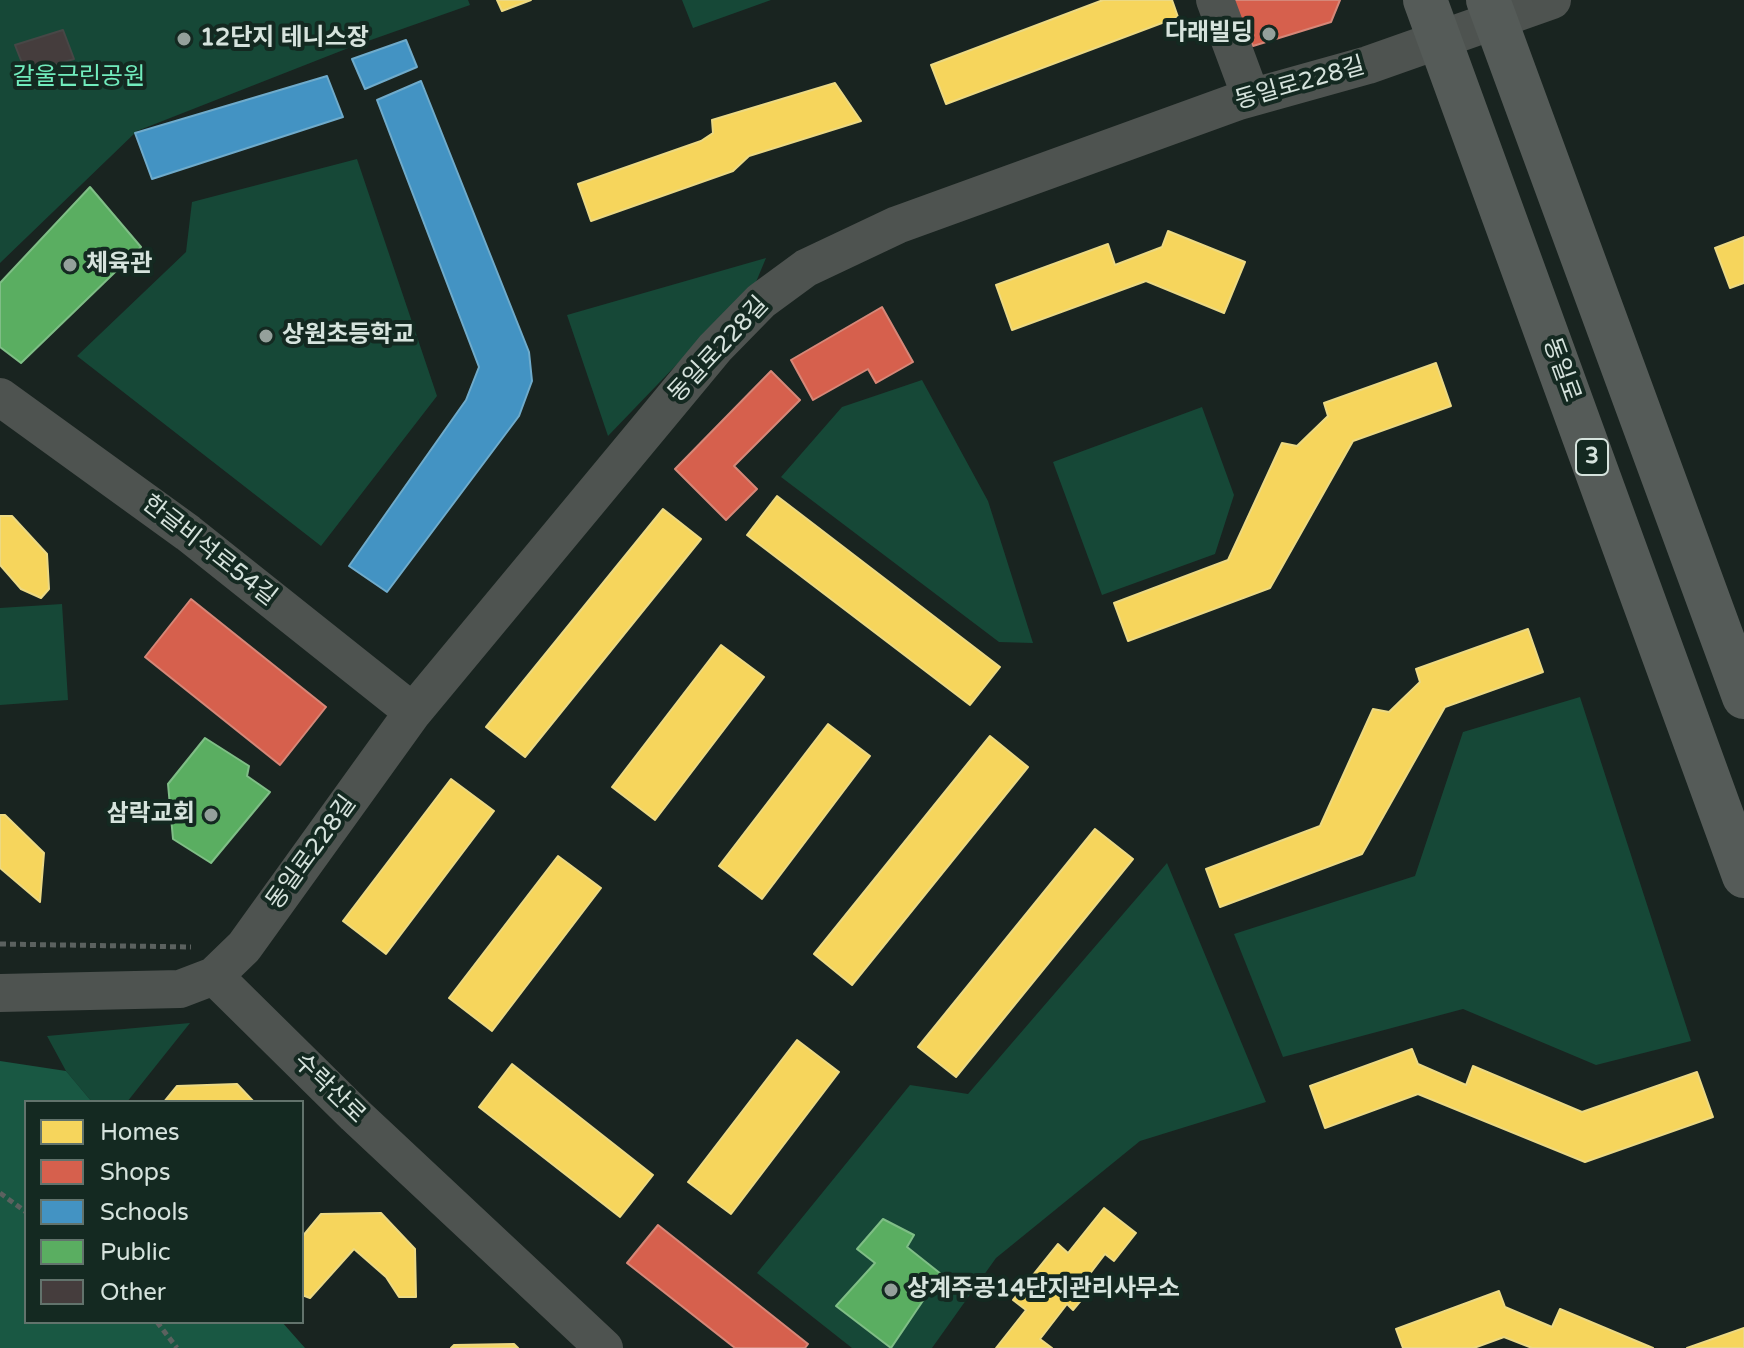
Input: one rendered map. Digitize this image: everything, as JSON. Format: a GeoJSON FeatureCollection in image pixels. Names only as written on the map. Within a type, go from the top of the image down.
{"type":"FeatureCollection","features":[{"type":"Feature","properties":{"kind":"main road"},"geometry":{"type":"LineString","coordinates":[[1492,10],[1744,697]]}},
{"type":"Feature","properties":{"kind":"main road","name":"동일로"},"geometry":{"type":"LineString","coordinates":[[1432,20],[1744,876]]}},
{"type":"Feature","properties":{"kind":"street"},"geometry":{"type":"LineString","coordinates":[[1215,0],[1251,97]]}},
{"type":"Feature","properties":{"kind":"street","name":"동일로228길"},"geometry":{"type":"LineString","coordinates":[[214,976],[244,947],[413,712],[715,348],[761,301],[806,268],[897,225],[1251,97],[1368,65],[1432,20],[1552,0]]}},
{"type":"Feature","properties":{"kind":"street","name":"한글비석로54길"},"geometry":{"type":"LineString","coordinates":[[0,397],[188,533],[413,712]]}},
{"type":"Feature","properties":{"kind":"street"},"geometry":{"type":"LineString","coordinates":[[0,993],[180,989],[214,976]]}},
{"type":"Feature","properties":{"kind":"street","name":"수락산로"},"geometry":{"type":"LineString","coordinates":[[214,976],[355,1115],[604,1348]]}},
{"type":"Feature","properties":{"kind":"path"},"geometry":{"type":"LineString","coordinates":[[0,944],[244,947]]}},
{"type":"Feature","properties":{"kind":"path"},"geometry":{"type":"LineString","coordinates":[[0,1193],[24,1211]]}},
{"type":"Feature","properties":{"kind":"path"},"geometry":{"type":"LineString","coordinates":[[159,1324],[177,1348]]}},
{"type":"Feature","properties":{"kind":"green space","name":"갈울근린공원"},"geometry":{"type":"Polygon","coordinates":[[[0,0],[468,0],[470,5],[351,47],[137,131],[0,263],[0,0]]]}},
{"type":"Feature","properties":{"kind":"green space"},"geometry":{"type":"Polygon","coordinates":[[[682,0],[771,0],[693,28],[682,0]]]}},
{"type":"Feature","properties":{"kind":"green space"},"geometry":{"type":"Polygon","coordinates":[[[357,159],[437,396],[321,546],[77,356],[186,252],[192,202],[357,159]]]}},
{"type":"Feature","properties":{"kind":"green space"},"geometry":{"type":"Polygon","coordinates":[[[766,258],[756,282],[608,436],[567,315],[766,258]]]}},
{"type":"Feature","properties":{"kind":"green space"},"geometry":{"type":"Polygon","coordinates":[[[922,380],[988,501],[1033,643],[999,642],[781,477],[842,407],[922,380]]]}},
{"type":"Feature","properties":{"kind":"green space"},"geometry":{"type":"Polygon","coordinates":[[[1202,407],[1234,495],[1215,554],[1102,595],[1053,462],[1202,407]]]}},
{"type":"Feature","properties":{"kind":"green space"},"geometry":{"type":"Polygon","coordinates":[[[62,604],[68,700],[0,705],[0,608],[62,604]]]}},
{"type":"Feature","properties":{"kind":"green space"},"geometry":{"type":"Polygon","coordinates":[[[1580,697],[1691,1041],[1596,1065],[1463,1009],[1283,1057],[1234,934],[1415,876],[1463,732],[1580,697]]]}},
{"type":"Feature","properties":{"kind":"green space"},"geometry":{"type":"Polygon","coordinates":[[[1167,863],[1266,1102],[1140,1141],[996,1258],[932,1348],[852,1348],[757,1273],[910,1085],[968,1094],[1167,863]]]}},
{"type":"Feature","properties":{"kind":"green space"},"geometry":{"type":"Polygon","coordinates":[[[190,1023],[129,1100],[90,1100],[66,1071],[47,1036],[190,1023]]]}},
{"type":"Feature","properties":{"kind":"green space"},"geometry":{"type":"Polygon","coordinates":[[[0,1061],[66,1071],[90,1100],[24,1100],[24,1324],[284,1324],[305,1348],[0,1348],[0,1061]]]}},
{"type":"Feature","properties":{"kind":"building: Homes"},"geometry":{"type":"Polygon","coordinates":[[[497,0],[531,0],[502,11],[497,0]]]}},
{"type":"Feature","properties":{"kind":"building: Homes"},"geometry":{"type":"Polygon","coordinates":[[[1103,0],[1172,0],[1178,17],[946,104],[931,65],[1103,0]]]}},
{"type":"Feature","properties":{"kind":"building: Homes"},"geometry":{"type":"Polygon","coordinates":[[[835,83],[861,121],[749,156],[733,171],[591,221],[578,184],[701,141],[713,133],[712,120],[835,83]]]}},
{"type":"Feature","properties":{"kind":"building: Homes"},"geometry":{"type":"Polygon","coordinates":[[[1168,231],[1245,262],[1224,313],[1146,281],[1012,330],[996,285],[1108,244],[1115,265],[1162,247],[1168,231]]]}},
{"type":"Feature","properties":{"kind":"building: Homes"},"geometry":{"type":"Polygon","coordinates":[[[1744,237],[1744,283],[1730,288],[1715,248],[1744,237]]]}},
{"type":"Feature","properties":{"kind":"building: Homes"},"geometry":{"type":"Polygon","coordinates":[[[1436,363],[1451,406],[1353,441],[1270,588],[1128,641],[1114,603],[1228,560],[1282,443],[1297,446],[1328,416],[1324,403],[1436,363]]]}},
{"type":"Feature","properties":{"kind":"building: Homes"},"geometry":{"type":"Polygon","coordinates":[[[777,496],[1000,667],[970,705],[747,535],[777,496]]]}},
{"type":"Feature","properties":{"kind":"building: Homes"},"geometry":{"type":"Polygon","coordinates":[[[663,509],[701,539],[525,757],[486,727],[663,509]]]}},
{"type":"Feature","properties":{"kind":"building: Homes"},"geometry":{"type":"Polygon","coordinates":[[[0,516],[12,516],[47,554],[49,589],[41,598],[21,589],[0,565],[0,516]]]}},
{"type":"Feature","properties":{"kind":"building: Homes"},"geometry":{"type":"Polygon","coordinates":[[[1528,629],[1543,672],[1445,707],[1362,854],[1220,907],[1206,869],[1320,826],[1373,709],[1389,712],[1420,682],[1416,669],[1528,629]]]}},
{"type":"Feature","properties":{"kind":"building: Homes"},"geometry":{"type":"Polygon","coordinates":[[[721,645],[764,677],[655,820],[612,787],[721,645]]]}},
{"type":"Feature","properties":{"kind":"building: Homes"},"geometry":{"type":"Polygon","coordinates":[[[828,724],[870,756],[762,899],[719,866],[828,724]]]}},
{"type":"Feature","properties":{"kind":"building: Homes"},"geometry":{"type":"Polygon","coordinates":[[[990,736],[1028,767],[852,985],[814,954],[990,736]]]}},
{"type":"Feature","properties":{"kind":"building: Homes"},"geometry":{"type":"Polygon","coordinates":[[[451,779],[494,811],[386,954],[343,921],[451,779]]]}},
{"type":"Feature","properties":{"kind":"building: Homes"},"geometry":{"type":"Polygon","coordinates":[[[0,815],[5,815],[44,853],[40,902],[0,868],[0,815]]]}},
{"type":"Feature","properties":{"kind":"building: Homes"},"geometry":{"type":"Polygon","coordinates":[[[1095,829],[1133,859],[956,1077],[918,1047],[1095,829]]]}},
{"type":"Feature","properties":{"kind":"building: Homes"},"geometry":{"type":"Polygon","coordinates":[[[558,856],[601,888],[492,1031],[449,998],[558,856]]]}},
{"type":"Feature","properties":{"kind":"building: Homes"},"geometry":{"type":"Polygon","coordinates":[[[797,1040],[839,1072],[731,1214],[688,1182],[797,1040]]]}},
{"type":"Feature","properties":{"kind":"building: Homes"},"geometry":{"type":"Polygon","coordinates":[[[1412,1049],[1418,1064],[1466,1085],[1473,1066],[1582,1112],[1697,1072],[1713,1117],[1585,1162],[1418,1094],[1325,1128],[1310,1086],[1412,1049]]]}},
{"type":"Feature","properties":{"kind":"building: Homes"},"geometry":{"type":"Polygon","coordinates":[[[512,1064],[653,1175],[620,1217],[479,1107],[512,1064]]]}},
{"type":"Feature","properties":{"kind":"building: Homes"},"geometry":{"type":"Polygon","coordinates":[[[237,1084],[252,1100],[166,1100],[177,1086],[237,1084]]]}},
{"type":"Feature","properties":{"kind":"building: Homes"},"geometry":{"type":"Polygon","coordinates":[[[1104,1208],[1136,1233],[1114,1261],[1105,1254],[1076,1292],[1083,1298],[1073,1310],[1067,1304],[1040,1339],[1052,1348],[996,1348],[1026,1310],[1013,1300],[1058,1244],[1068,1253],[1104,1208]]]}},
{"type":"Feature","properties":{"kind":"building: Homes"},"geometry":{"type":"Polygon","coordinates":[[[381,1213],[415,1249],[416,1297],[399,1297],[386,1277],[354,1249],[310,1298],[304,1296],[304,1235],[321,1214],[381,1213]]]}},
{"type":"Feature","properties":{"kind":"building: Homes"},"geometry":{"type":"Polygon","coordinates":[[[1499,1291],[1505,1307],[1552,1327],[1560,1309],[1653,1348],[1532,1348],[1504,1337],[1474,1348],[1403,1348],[1396,1329],[1499,1291]]]}},
{"type":"Feature","properties":{"kind":"building: Homes"},"geometry":{"type":"Polygon","coordinates":[[[1744,1328],[1744,1348],[1687,1348],[1744,1328]]]}},
{"type":"Feature","properties":{"kind":"building: Homes"},"geometry":{"type":"Polygon","coordinates":[[[514,1344],[518,1348],[451,1348],[454,1345],[514,1344]]]}},
{"type":"Feature","properties":{"kind":"building: Shops","name":"다래빌딩"},"geometry":{"type":"Polygon","coordinates":[[[1230,0],[1340,0],[1331,22],[1253,46],[1230,0]]]}},
{"type":"Feature","properties":{"kind":"building: Shops"},"geometry":{"type":"Polygon","coordinates":[[[882,307],[913,362],[876,383],[868,369],[813,400],[791,360],[882,307]]]}},
{"type":"Feature","properties":{"kind":"building: Shops"},"geometry":{"type":"Polygon","coordinates":[[[771,371],[800,400],[734,466],[757,489],[726,520],[675,469],[771,371]]]}},
{"type":"Feature","properties":{"kind":"building: Shops"},"geometry":{"type":"Polygon","coordinates":[[[191,599],[326,707],[280,765],[145,657],[191,599]]]}},
{"type":"Feature","properties":{"kind":"building: Shops"},"geometry":{"type":"Polygon","coordinates":[[[658,1225],[808,1344],[805,1348],[735,1348],[627,1263],[658,1225]]]}},
{"type":"Feature","properties":{"kind":"building: Schools"},"geometry":{"type":"Polygon","coordinates":[[[406,40],[417,67],[365,89],[352,59],[406,40]]]}},
{"type":"Feature","properties":{"kind":"building: Schools"},"geometry":{"type":"Polygon","coordinates":[[[327,76],[343,117],[152,179],[135,133],[327,76]]]}},
{"type":"Feature","properties":{"kind":"building: Schools"},"geometry":{"type":"Polygon","coordinates":[[[421,81],[529,352],[532,381],[519,416],[387,592],[349,566],[466,400],[479,367],[377,100],[421,81]]]}},
{"type":"Feature","properties":{"kind":"building: Public","name":"체육관"},"geometry":{"type":"Polygon","coordinates":[[[90,187],[141,247],[21,363],[0,347],[0,283],[90,187]]]}},
{"type":"Feature","properties":{"kind":"building: Public","name":"삼락교회"},"geometry":{"type":"Polygon","coordinates":[[[205,738],[249,766],[247,776],[270,792],[211,863],[173,839],[168,784],[205,738]]]}},
{"type":"Feature","properties":{"kind":"building: Public","name":"상계주공14단지관리사무소"},"geometry":{"type":"Polygon","coordinates":[[[883,1219],[914,1235],[907,1247],[941,1274],[891,1348],[836,1306],[875,1263],[857,1249],[883,1219]]]}},
{"type":"Feature","properties":{"kind":"building: Other"},"geometry":{"type":"Polygon","coordinates":[[[63,30],[74,59],[26,73],[15,45],[63,30]]]}},
{"type":"Feature","properties":{"kind":"place","name":"다래빌딩"},"geometry":{"type":"Point","coordinates":[1269,34]}},
{"type":"Feature","properties":{"kind":"place","name":"12단지 테니스장"},"geometry":{"type":"Point","coordinates":[184,39]}},
{"type":"Feature","properties":{"kind":"place","name":"체육관"},"geometry":{"type":"Point","coordinates":[70,265]}},
{"type":"Feature","properties":{"kind":"place","name":"상원초등학교"},"geometry":{"type":"Point","coordinates":[266,336]}},
{"type":"Feature","properties":{"kind":"place","name":"삼락교회"},"geometry":{"type":"Point","coordinates":[211,815]}},
{"type":"Feature","properties":{"kind":"place","name":"상계주공14단지관리사무소"},"geometry":{"type":"Point","coordinates":[891,1290]}}]}
